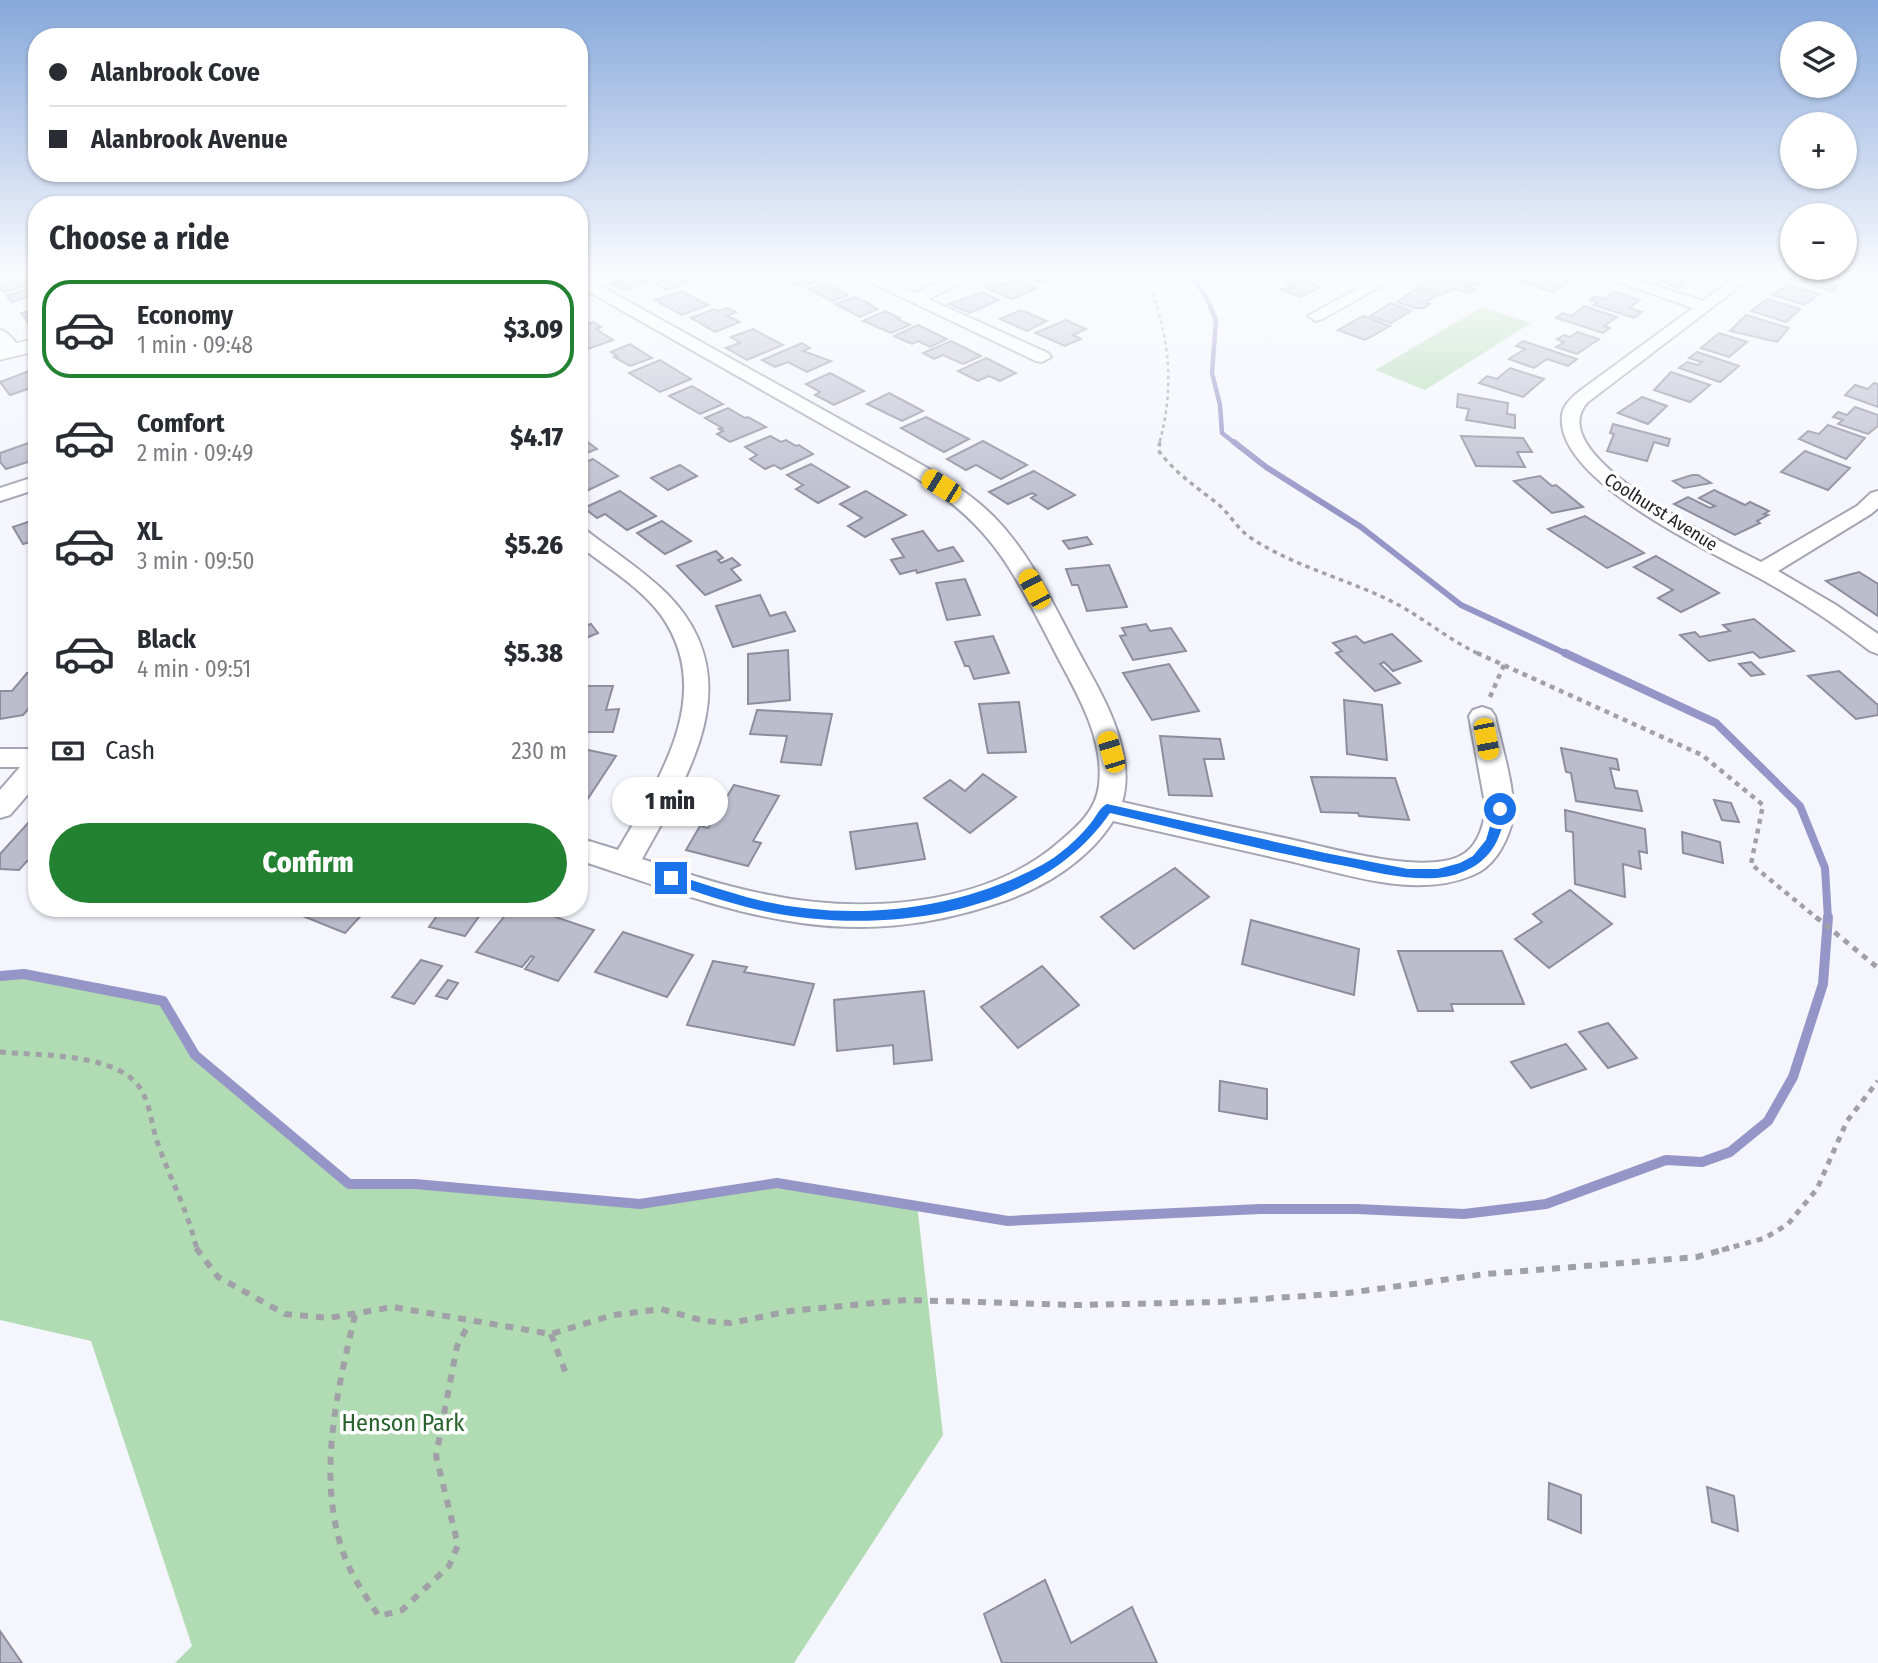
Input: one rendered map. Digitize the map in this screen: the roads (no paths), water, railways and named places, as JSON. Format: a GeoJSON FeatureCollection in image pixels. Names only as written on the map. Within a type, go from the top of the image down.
{"type":"FeatureCollection","features":[{"type":"Feature","properties":{"kind":"street"},"geometry":{"type":"LineString","coordinates":[[588,852],[741,901],[777,909],[835,915],[902,914],[943,908],[1024,881],[1070,852],[1095,827],[1107,808],[1113,779],[1111,752],[1105,734],[1082,680],[1022,567],[984,518],[925,477],[706,352]]}},
{"type":"Feature","properties":{"kind":"street"},"geometry":{"type":"LineString","coordinates":[[1030,352],[1042,357]]}},
{"type":"Feature","properties":{"kind":"street","name":"Coolhurst Avenue"},"geometry":{"type":"LineString","coordinates":[[1643,352],[1587,394],[1571,415],[1570,427],[1584,457],[1610,484],[1762,571]]}},
{"type":"Feature","properties":{"kind":"street"},"geometry":{"type":"LineString","coordinates":[[0,495],[28,485]]}},
{"type":"Feature","properties":{"kind":"street"},"geometry":{"type":"LineString","coordinates":[[1878,497],[1864,510],[1762,571],[1826,609],[1878,646]]}},
{"type":"Feature","properties":{"kind":"street"},"geometry":{"type":"LineString","coordinates":[[588,543],[657,597],[670,611],[692,651],[698,674],[699,700],[694,727],[676,769],[625,863]]}},
{"type":"Feature","properties":{"kind":"street"},"geometry":{"type":"LineString","coordinates":[[1107,808],[1325,858],[1408,873],[1438,874],[1463,867],[1477,859],[1491,842],[1499,822],[1500,809],[1482,716]]}},
{"type":"Feature","properties":{"kind":"street"},"geometry":{"type":"LineString","coordinates":[[0,758],[28,758]]}},
{"type":"Feature","properties":{"kind":"street"},"geometry":{"type":"LineString","coordinates":[[0,808],[28,776]]}},
{"type":"Feature","properties":{"kind":"waterway"},"geometry":{"type":"LineString","coordinates":[[1214,352],[1212,373],[1220,405],[1222,433],[1236,444]]}},
{"type":"Feature","properties":{"kind":"waterway"},"geometry":{"type":"LineString","coordinates":[[1234,442],[1266,467],[1361,527],[1461,605],[1569,655]]}},
{"type":"Feature","properties":{"kind":"waterway"},"geometry":{"type":"LineString","coordinates":[[1565,653],[1716,723],[1800,806],[1825,868],[1828,918]]}},
{"type":"Feature","properties":{"kind":"waterway"},"geometry":{"type":"LineString","coordinates":[[0,976],[24,974],[163,1001],[195,1055],[349,1184],[415,1184],[640,1204],[777,1183],[1008,1221],[1260,1209],[1357,1209],[1464,1214],[1546,1204],[1666,1160],[1702,1162],[1730,1152],[1768,1121],[1793,1077],[1823,984],[1828,918]]}},
{"type":"Feature","properties":{"kind":"park label","name":"Henson Park"},"geometry":{"type":"Point","coordinates":[403,1423]}}]}
